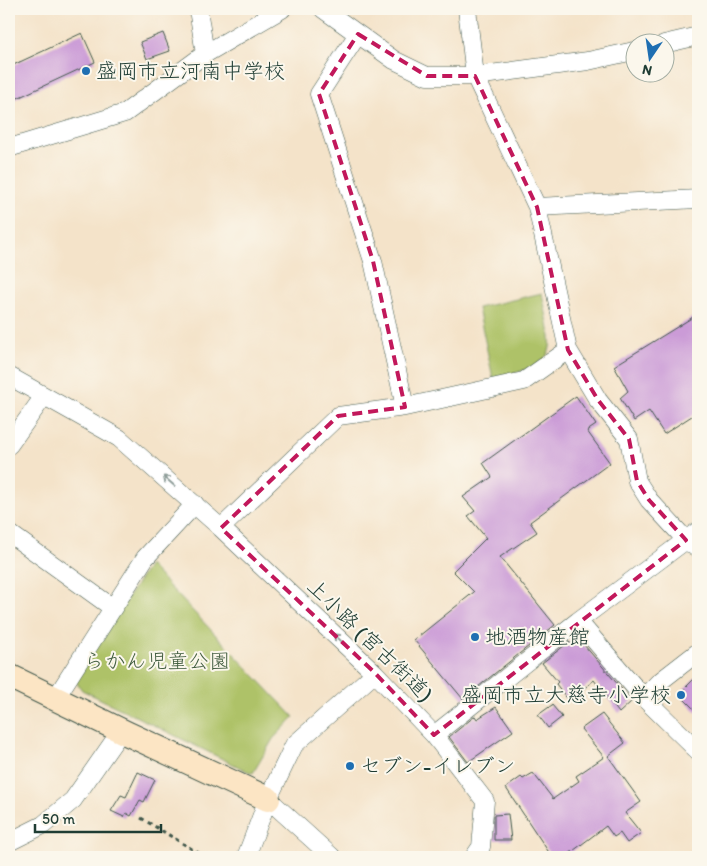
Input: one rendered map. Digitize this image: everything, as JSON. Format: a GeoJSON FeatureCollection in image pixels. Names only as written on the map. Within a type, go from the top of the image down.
{"type":"FeatureCollection","features":[{"type":"Feature","properties":{"kind":"street"},"geometry":{"type":"LineString","coordinates":[[198,9],[206,54]]}},
{"type":"Feature","properties":{"kind":"street"},"geometry":{"type":"LineString","coordinates":[[9,148],[124,113],[206,54],[282,9]]}},
{"type":"Feature","properties":{"kind":"street"},"geometry":{"type":"LineString","coordinates":[[323,9],[394,60],[427,76],[475,76],[588,61],[624,53]]}},
{"type":"Feature","properties":{"kind":"street"},"geometry":{"type":"LineString","coordinates":[[467,9],[475,76],[537,207],[568,350],[598,400],[629,439],[638,481],[649,500],[694,540]]}},
{"type":"Feature","properties":{"kind":"street"},"geometry":{"type":"LineString","coordinates":[[358,34],[319,94],[373,261],[406,407]]}},
{"type":"Feature","properties":{"kind":"street"},"geometry":{"type":"LineString","coordinates":[[674,42],[698,36]]}},
{"type":"Feature","properties":{"kind":"street"},"geometry":{"type":"LineString","coordinates":[[537,207],[698,199]]}},
{"type":"Feature","properties":{"kind":"street"},"geometry":{"type":"LineString","coordinates":[[221,528],[338,416],[406,407],[524,381],[568,350]]}},
{"type":"Feature","properties":{"kind":"street","name":"上小路 (宮古街道)"},"geometry":{"type":"LineString","coordinates":[[9,376],[119,438],[195,504],[375,673],[434,735],[578,621],[694,540]]}},
{"type":"Feature","properties":{"kind":"street"},"geometry":{"type":"LineString","coordinates":[[9,445],[44,396]]}},
{"type":"Feature","properties":{"kind":"street"},"geometry":{"type":"LineString","coordinates":[[55,699],[146,558],[195,504]]}},
{"type":"Feature","properties":{"kind":"street"},"geometry":{"type":"LineString","coordinates":[[9,533],[113,608]]}},
{"type":"Feature","properties":{"kind":"street"},"geometry":{"type":"LineString","coordinates":[[578,621],[644,698],[698,751]]}},
{"type":"Feature","properties":{"kind":"street"},"geometry":{"type":"LineString","coordinates":[[644,698],[658,683],[698,652]]}},
{"type":"Feature","properties":{"kind":"street"},"geometry":{"type":"LineString","coordinates":[[246,857],[268,799],[294,745],[375,673]]}},
{"type":"Feature","properties":{"kind":"street"},"geometry":{"type":"LineString","coordinates":[[9,676],[121,731],[268,799],[332,857]]}},
{"type":"Feature","properties":{"kind":"street"},"geometry":{"type":"LineString","coordinates":[[9,842],[43,825],[73,800],[121,731]]}},
{"type":"Feature","properties":{"kind":"street"},"geometry":{"type":"LineString","coordinates":[[434,735],[485,801],[481,847],[474,857]]}},
{"type":"Feature","properties":{"kind":"path"},"geometry":{"type":"LineString","coordinates":[[141,818],[205,857]]}},
{"type":"Feature","properties":{"kind":"highlighted area"},"geometry":{"type":"Polygon","coordinates":[[[358,34],[427,76],[475,76],[537,207],[568,350],[598,400],[629,439],[637,481],[649,500],[686,540],[434,735],[375,673],[221,528],[338,416],[405,407],[373,261],[319,94],[358,34]]]}},
{"type":"Feature","properties":{"kind":"green space"},"geometry":{"type":"Polygon","coordinates":[[[542,293],[550,336],[548,354],[527,369],[493,378],[478,308],[542,293]]]}},
{"type":"Feature","properties":{"kind":"green space","name":"らかん児童公園"},"geometry":{"type":"Polygon","coordinates":[[[149,565],[294,717],[273,739],[253,773],[82,690],[74,679],[149,565]]]}},
{"type":"Feature","properties":{"kind":"building"},"geometry":{"type":"Polygon","coordinates":[[[82,33],[95,62],[9,102],[9,67],[82,33]]]}},
{"type":"Feature","properties":{"kind":"building"},"geometry":{"type":"Polygon","coordinates":[[[163,33],[170,51],[147,59],[140,42],[163,33]]]}},
{"type":"Feature","properties":{"kind":"building"},"geometry":{"type":"Polygon","coordinates":[[[698,314],[698,412],[664,434],[649,411],[634,421],[620,398],[628,391],[614,366],[698,314]]]}},
{"type":"Feature","properties":{"kind":"building"},"geometry":{"type":"Polygon","coordinates":[[[576,396],[596,425],[587,431],[610,463],[530,522],[537,532],[500,557],[555,625],[463,699],[414,640],[474,592],[453,571],[486,538],[468,516],[475,511],[463,497],[492,477],[483,463],[576,396]]]}},
{"type":"Feature","properties":{"kind":"building"},"geometry":{"type":"Polygon","coordinates":[[[578,638],[632,701],[619,713],[594,680],[569,701],[556,684],[558,682],[542,663],[569,642],[570,644],[578,638]]]}},
{"type":"Feature","properties":{"kind":"building"},"geometry":{"type":"Polygon","coordinates":[[[698,675],[698,713],[679,694],[698,675]]]}},
{"type":"Feature","properties":{"kind":"building"},"geometry":{"type":"Polygon","coordinates":[[[552,705],[562,717],[548,728],[538,715],[552,705]]]}},
{"type":"Feature","properties":{"kind":"building"},"geometry":{"type":"Polygon","coordinates":[[[496,707],[513,731],[468,762],[449,737],[475,716],[477,719],[496,707]]]}},
{"type":"Feature","properties":{"kind":"building"},"geometry":{"type":"Polygon","coordinates":[[[602,714],[625,743],[608,756],[641,802],[625,813],[641,833],[627,843],[620,833],[614,837],[606,826],[565,857],[552,857],[506,788],[521,777],[523,779],[533,773],[553,799],[579,781],[576,776],[604,757],[581,729],[602,714]]]}},
{"type":"Feature","properties":{"kind":"building"},"geometry":{"type":"Polygon","coordinates":[[[138,772],[155,780],[144,802],[140,800],[131,816],[126,813],[124,817],[111,811],[121,795],[126,797],[138,772]]]}},
{"type":"Feature","properties":{"kind":"building"},"geometry":{"type":"Polygon","coordinates":[[[508,814],[511,840],[494,840],[494,815],[508,814]]]}},
{"type":"Feature","properties":{"kind":"place","name":"盛岡市立河南中学校"},"geometry":{"type":"Point","coordinates":[86,71]}},
{"type":"Feature","properties":{"kind":"place","name":"地酒物産館"},"geometry":{"type":"Point","coordinates":[475,637]}},
{"type":"Feature","properties":{"kind":"place","name":"盛岡市立大慈寺小学校"},"geometry":{"type":"Point","coordinates":[681,695]}},
{"type":"Feature","properties":{"kind":"place","name":"セブン-イレブン"},"geometry":{"type":"Point","coordinates":[350,766]}}]}
